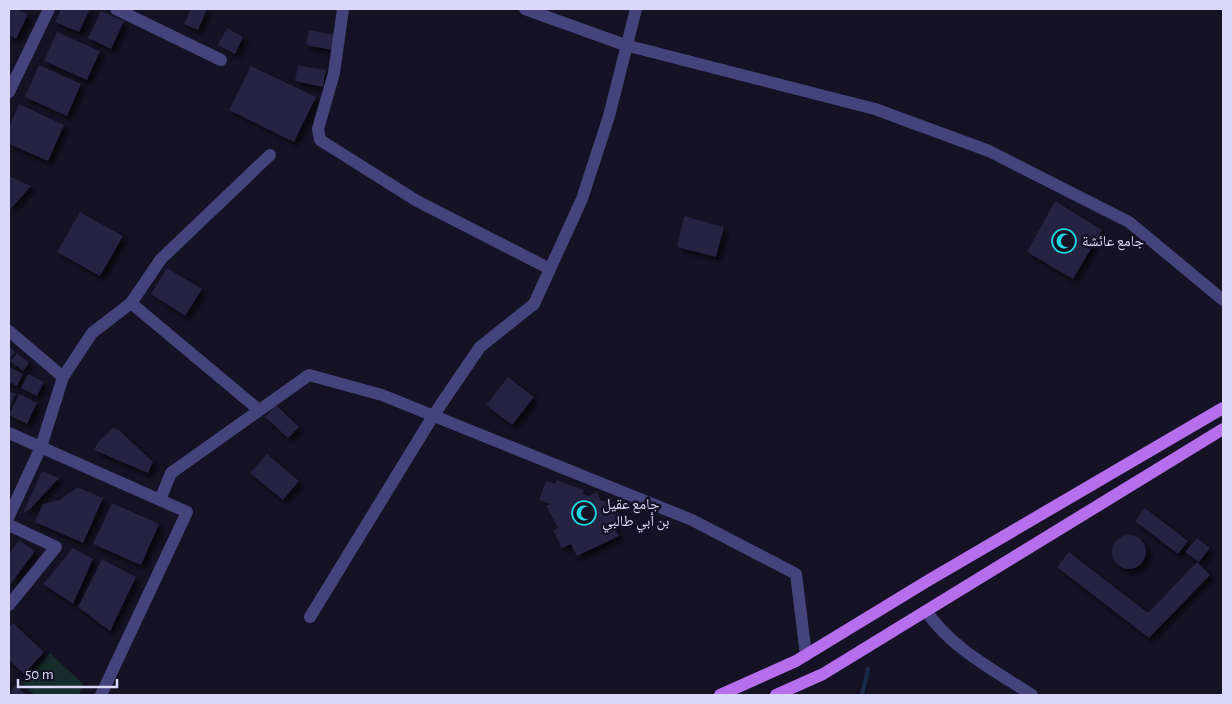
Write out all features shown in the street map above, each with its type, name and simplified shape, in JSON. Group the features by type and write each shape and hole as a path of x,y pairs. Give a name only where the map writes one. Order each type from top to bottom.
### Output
{"main road":[{"path":"720,695 806,655 928,580 1223,408"},
{"path":"776,695 823,674 1223,429"}],"street":[{"path":"9,92 49,9"},
{"path":"116,9 221,60"},
{"path":"343,9 334,73 318,129 320,140 417,201 550,269"},
{"path":"525,9 625,45 875,109 989,151 1129,222 1223,300"},
{"path":"310,618 433,416 480,347 534,304 582,199 609,116 625,45 636,9"},
{"path":"9,516 41,447 63,377 92,333 131,303 161,259 270,155"},
{"path":"131,303 259,410"},
{"path":"9,331 63,377"},
{"path":"160,500 170,473 309,375 382,395 692,520 796,574 806,655"},
{"path":"9,433 188,512 101,695"},
{"path":"9,525 56,547 11,597"},
{"path":"926,611 934,623 959,648 1032,695"}],"green space":[{"path":"50,653 83,684 79,695 35,695 22,683"}],"building":[{"path":"9,9 15,9 28,14 16,39 9,35"},
{"path":"61,9 90,9 79,32 55,22"},
{"path":"191,9 207,9 198,30 184,24"},
{"path":"101,11 124,21 111,49 88,38"},
{"path":"227,28 243,37 235,54 218,45"},
{"path":"309,30 335,35 332,50 306,45"},
{"path":"57,32 100,51 87,80 44,61"},
{"path":"39,65 81,84 67,116 25,97"},
{"path":"298,65 326,70 323,87 295,81"},
{"path":"251,66 316,97 294,142 229,110"},
{"path":"19,104 64,125 48,161 9,144 9,127"},
{"path":"9,176 31,186 9,211"},
{"name":"جامع عائشة","path":"1055,201 1102,230 1073,279 1027,252"},
{"path":"80,212 123,236 100,276 57,252"},
{"path":"684,216 724,227 716,257 677,247"},
{"path":"167,268 202,289 185,316 151,294"},
{"path":"9,346 15,352 9,360"},
{"path":"17,353 29,363 23,371 10,361"},
{"path":"9,367 23,374 17,386 9,382"},
{"path":"28,374 44,382 37,396 21,388"},
{"path":"508,377 534,397 512,425 486,405"},
{"path":"9,391 16,394 9,408"},
{"path":"19,394 37,403 27,424 9,415"},
{"path":"276,405 299,427 288,438 265,417"},
{"path":"113,428 119,430 153,462 148,473 94,450 98,442"},
{"path":"267,454 299,481 283,500 250,473"},
{"path":"42,471 59,478 30,509 23,513"},
{"name":"جامع عقيل بن أبي طالبي","path":"557,480 584,490 583,494 589,496 597,492 600,500 609,503 612,501 617,505 616,508 621,518 612,523 619,536 577,556 571,544 562,548 553,530 558,528 546,506 551,504 539,500 546,481 555,484"},
{"path":"77,487 103,498 83,543 35,522 43,504 60,500"},
{"path":"112,503 159,524 141,565 93,544"},
{"path":"1145,508 1188,541 1178,554 1135,521"},
{"path":"1129,535 1136,536 1141,540 1145,545 1145,559 1141,564 1136,568 1129,569 1122,568 1117,564 1113,559 1112,552 1113,545 1117,540 1122,536"},
{"path":"1197,538 1210,548 1199,562 1185,552"},
{"path":"19,540 35,551 10,585 9,554"},
{"path":"73,548 93,559 73,604 43,584"},
{"path":"1069,552 1148,613 1197,562 1210,575 1149,638 1057,567"},
{"path":"102,559 136,577 110,631 78,607"},
{"path":"13,623 44,652 24,674 9,660 9,627"},
{"path":"15,685 27,695 9,695"}],"waterway":[{"path":"862,695 868,669"}],"place":[{"name":"جامع عائشة","path":"1064,241"},
{"name":"جامع عقيل بن أبي طالبي","path":"584,513"}]}
